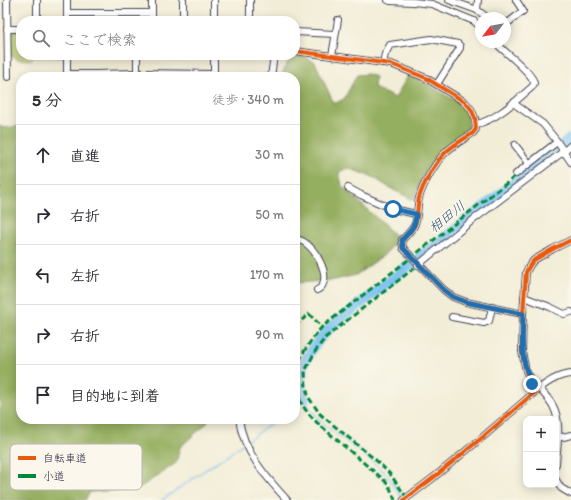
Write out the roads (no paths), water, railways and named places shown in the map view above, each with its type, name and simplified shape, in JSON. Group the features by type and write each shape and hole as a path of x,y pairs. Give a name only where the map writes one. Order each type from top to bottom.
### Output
{"street":[{"path":"7,0 3,9 7,29 8,77"},
{"path":"37,0 37,16"},
{"path":"67,0 67,13 152,13 152,0"},
{"path":"183,0 183,16"},
{"path":"214,0 214,16"},
{"path":"250,0 250,16"},
{"path":"388,0 413,1 432,4 475,22"},
{"path":"449,0 480,12"},
{"path":"477,10 478,0"},
{"path":"511,20 523,11 516,0"},
{"path":"332,56 338,20"},
{"path":"7,29 16,29"},
{"path":"300,32 335,34"},
{"path":"383,63 385,54 390,45 431,39 458,44 460,48 437,84"},
{"path":"476,124 489,120 513,104 533,86 534,83 531,77 502,48"},
{"path":"300,52 391,64 406,69 437,84 464,102 471,109 475,118 476,129 473,133 448,150 440,158 430,174 419,197 414,226 402,240 403,248 417,264 453,297 466,302 523,314"},
{"path":"67,60 67,72"},
{"path":"137,60 137,72"},
{"path":"214,60 214,72"},
{"path":"272,72 273,60"},
{"path":"513,104 543,124 571,162"},
{"path":"516,174 558,143"},
{"path":"515,145 529,163"},
{"path":"417,264 571,145"},
{"path":"348,188 393,209 416,214"},
{"path":"300,240 308,246 318,258 323,269 324,278 322,285 318,290"},
{"path":"557,416 553,406 537,390 528,375 522,352 526,272 534,260 561,244 571,240"},
{"path":"524,297 564,314 571,312"},
{"path":"452,317 484,323 489,321 492,307"},
{"path":"406,499 467,450 537,390 555,378 565,374 571,374"},
{"path":"240,424 245,442 256,463 287,500"},
{"path":"559,437 571,435"},
{"path":"559,485 561,488 571,494"}],"waterway":[{"name":"相田川","path":"305,399 300,384 302,368 310,353 331,327 571,138"},
{"path":"300,402 305,399 311,410 326,426 364,454 386,474 402,500"},
{"path":"247,441 270,424"},
{"path":"162,500 244,443"}]}
